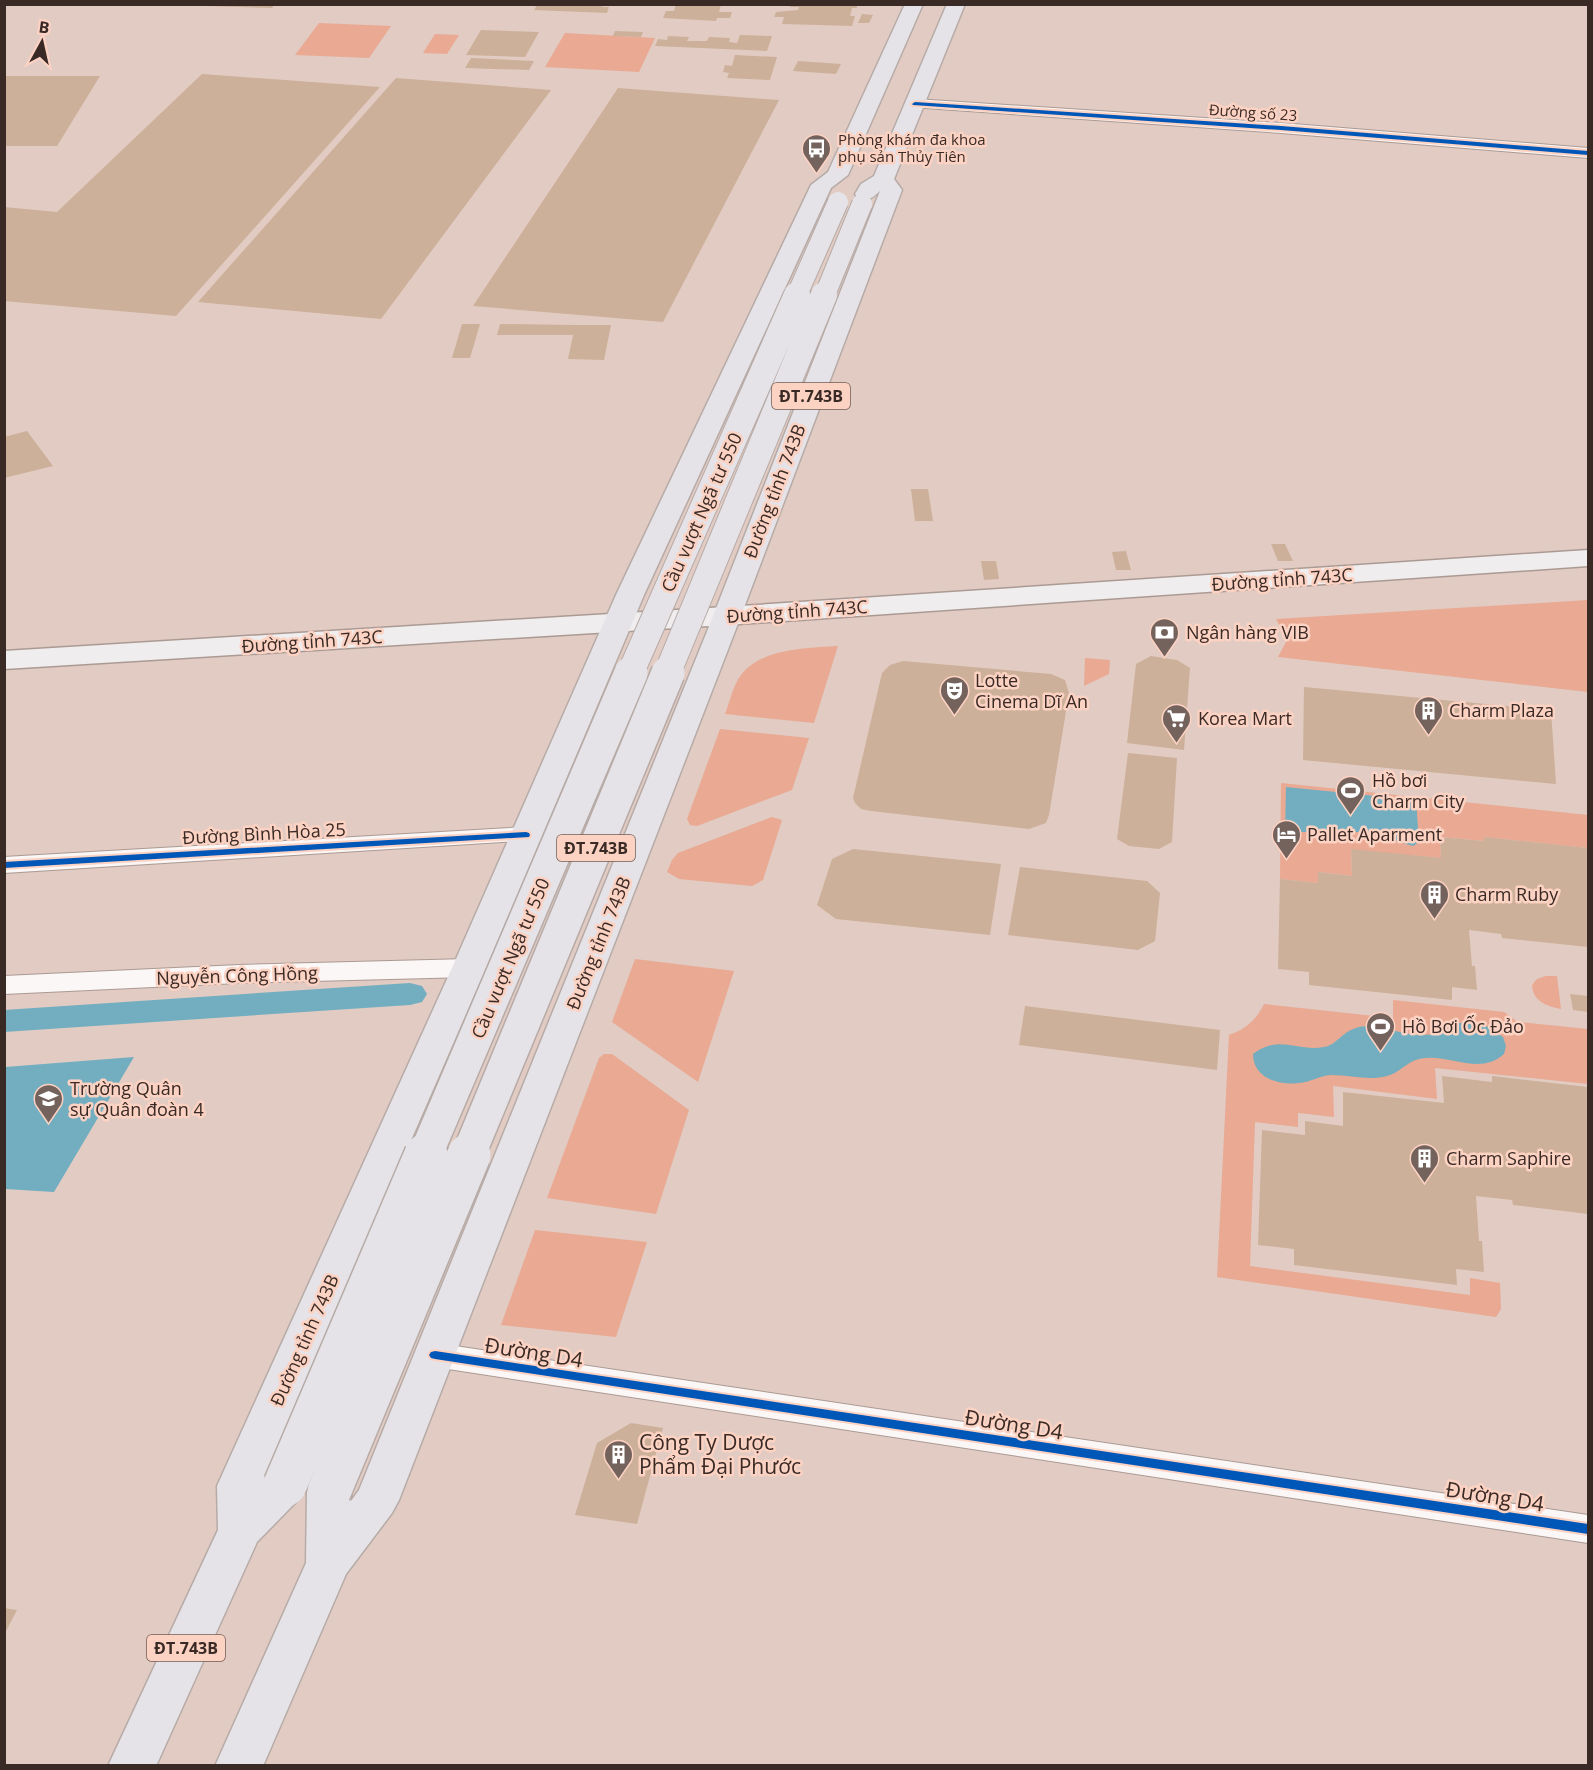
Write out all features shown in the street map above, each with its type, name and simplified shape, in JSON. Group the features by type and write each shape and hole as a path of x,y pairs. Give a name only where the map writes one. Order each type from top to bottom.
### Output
{"main road":[{"name":"Đường tỉnh 743B","path":"846,194 914,4"},
{"name":"Đường tỉnh 743B","path":"240,1530 239,1486 469,968 614,630 822,185 846,194 869,189 883,179 956,4"},
{"name":"Đường tỉnh 743B","path":"239,1766 328,1563 377,1500 723,625 891,190 883,179"},
{"name":"Cầu vượt Ngã tư 550","path":"285,1485 648,633 846,194"},
{"name":"Cầu vượt Ngã tư 550","path":"329,1492 846,194"},
{"name":"Đường tỉnh 743C","path":"1198,595 1588,558"},
{"name":"Đường tỉnh 743C","path":"4,660 723,625 1198,595 1588,580"},
{"name":"Đường tỉnh 743C","path":"4,681 614,630"},
{"name":"Đường tỉnh 743B","path":"132,1766 240,1530 285,1485"},
{"name":"Đường tỉnh 743B","path":"328,1563 329,1492"}],"street":[{"name":"Đường số 23","path":"915,104 1588,153"},
{"name":"Đường Bình Hòa 25","path":"4,865 526,835"},
{"name":"Nguyễn Công Hồng","path":"4,985 251,974 469,968"},
{"name":"Đường D4","path":"435,1355 1588,1529"}],"shaded area":[{"path":"319,23 391,26 369,58 295,55"},
{"path":"565,33 655,38 639,72 545,67"},
{"path":"435,34 459,35 447,54 423,53"},
{"path":"1588,600 1588,692 1278,657 1287,640 1276,619"},
{"path":"838,646 814,723 725,714 738,679 750,666 761,659 786,651"},
{"path":"1085,658 1110,660 1109,674 1084,686"},
{"path":"720,729 809,738 792,790 697,826 690,825 687,819"},
{"path":"1281,783 1588,815 1588,848 1484,837 1484,841 1440,837 1441,858 1351,850 1352,876 1319,872 1318,883 1280,879"},
{"path":"772,817 782,820 763,880 752,886 679,879 667,872 678,853"},
{"path":"635,959 734,971 698,1082 612,1022"},
{"path":"1557,976 1561,1009 1546,1005 1535,996 1532,985 1537,979"},
{"path":"1393,1000 1504,1012 1518,1022 1588,1029 1588,1084 1435,1068 1437,1099 1333,1086 1334,1117 1298,1113 1298,1127 1255,1122 1250,1266 1470,1295 1470,1278 1500,1283 1501,1309 1496,1317 1217,1277 1229,1035 1250,1023 1264,1004 1393,1018"},
{"path":"604,1054 612,1054 689,1110 656,1214 547,1198 599,1058"},
{"path":"535,1230 647,1242 616,1337 501,1325"}],"water":[{"name":"Hồ bơi Charm City","path":"1286,787 1416,800 1419,842 1413,846 1364,832 1285,832"},
{"name":"Hồ Bơi Ốc Đảo","path":"1468,1022 1484,1025 1503,1037 1506,1046 1504,1054 1484,1064 1441,1058 1419,1059 1387,1076 1366,1078 1329,1075 1296,1083 1271,1080 1258,1070 1254,1063 1253,1054 1262,1048 1280,1044 1314,1048 1329,1046 1347,1032 1360,1027 1369,1026 1424,1035"},
{"name":"Trường Quân sự Quân đoàn 4","path":"134,1057 54,1192 5,1189 5,1067"}],"building":[{"path":"208,4 275,4 272,8 208,6"},
{"path":"603,4 602,7 609,7 607,13 534,10 537,5"},
{"path":"676,4 721,4 719,12 732,12 730,18 717,18 716,21 663,18 666,11 674,11"},
{"path":"791,4 857,4 857,8 852,8 850,16 855,16 852,26 782,24 784,17 774,17 776,12 798,10 799,7 790,7"},
{"path":"862,14 873,15 869,23 858,23"},
{"path":"481,30 539,32 525,57 466,55"},
{"path":"615,31 643,32 641,37 613,36"},
{"path":"740,35 772,36 767,51 655,46 658,39 667,40 668,36 689,37 687,41 707,41 709,37 730,38 729,42 737,43"},
{"path":"735,55 777,57 770,80 727,78 729,73 723,72 725,65 732,66"},
{"path":"471,58 534,61 529,70 465,68"},
{"path":"798,61 841,64 836,74 793,71"},
{"path":"202,74 380,87 176,316 4,301 4,207 57,212"},
{"path":"4,76 100,76 57,146 4,146"},
{"path":"396,78 551,90 381,319 198,302"},
{"path":"618,88 779,100 663,322 473,306"},
{"path":"462,324 480,324 470,358 452,358"},
{"path":"500,324 611,325 604,360 568,359 573,335 497,335"},
{"path":"27,431 53,466 4,478 4,437"},
{"path":"911,489 928,489 933,521 915,521"},
{"path":"1271,544 1285,544 1293,561 1278,561"},
{"path":"1126,551 1131,570 1116,570 1112,552"},
{"path":"981,561 996,561 999,579 984,580"},
{"path":"1151,656 1177,660 1190,668 1184,750 1127,743 1136,664"},
{"path":"903,661 1051,674 1065,680 1069,693 1046,823 1029,829 871,811 861,809 855,803 853,798 882,673 890,665"},
{"name":"Charm Plaza","path":"1304,687 1551,710 1556,784 1303,760"},
{"path":"1128,753 1177,758 1172,842 1159,849 1129,846 1117,839"},
{"name":"Charm Ruby","path":"1440,837 1484,841 1484,837 1588,848 1588,947 1502,938 1501,934 1469,930 1477,990 1452,987 1452,1000 1309,985 1309,972 1278,969 1280,879 1318,883 1318,872 1352,876 1351,849 1441,858"},
{"path":"853,849 1001,864 990,935 836,919 817,905 832,859"},
{"path":"1020,867 1147,881 1160,893 1155,941 1138,950 1008,935"},
{"path":"1570,994 1588,996 1588,1012 1573,1010"},
{"path":"1025,1006 1220,1030 1217,1070 1019,1045"},
{"name":"Charm Saphire","path":"1442,1076 1492,1082 1492,1076 1588,1087 1588,1214 1513,1205 1512,1200 1476,1196 1484,1272 1456,1269 1457,1285 1294,1265 1294,1249 1258,1245 1262,1130 1305,1135 1305,1121 1343,1126 1343,1092 1444,1103"},
{"name":"Công Ty Dược Phẩm Đại Phước","path":"631,1423 663,1428 637,1524 575,1515 597,1443"},
{"path":"4,1608 17,1610 4,1635"}],"waterway":[{"path":"4,1021 410,994"}],"cycle path":[{"path":"915,104 1281,128 1588,153"},
{"path":"4,865 526,835"},
{"path":"435,1355 1588,1529"}],"place":[{"name":"Phòng khám đa khoa phụ sản Thủy Tiên","path":"817,174"},
{"name":"Ngân hàng VIB","path":"1165,658"},
{"name":"Lotte Cinema Dĩ An","path":"954,716"},
{"name":"Charm Plaza","path":"1428,736"},
{"name":"Korea Mart","path":"1177,744"},
{"name":"Hồ bơi Charm City","path":"1351,816"},
{"name":"Pallet Aparment","path":"1286,860"},
{"name":"Charm Ruby","path":"1434,920"},
{"name":"Hồ Bơi Ốc Đảo","path":"1381,1052"},
{"name":"Trường Quân sự Quân đoàn 4","path":"49,1124"},
{"name":"Charm Saphire","path":"1425,1184"},
{"name":"Công Ty Dược Phẩm Đại Phước","path":"618,1480"}]}
